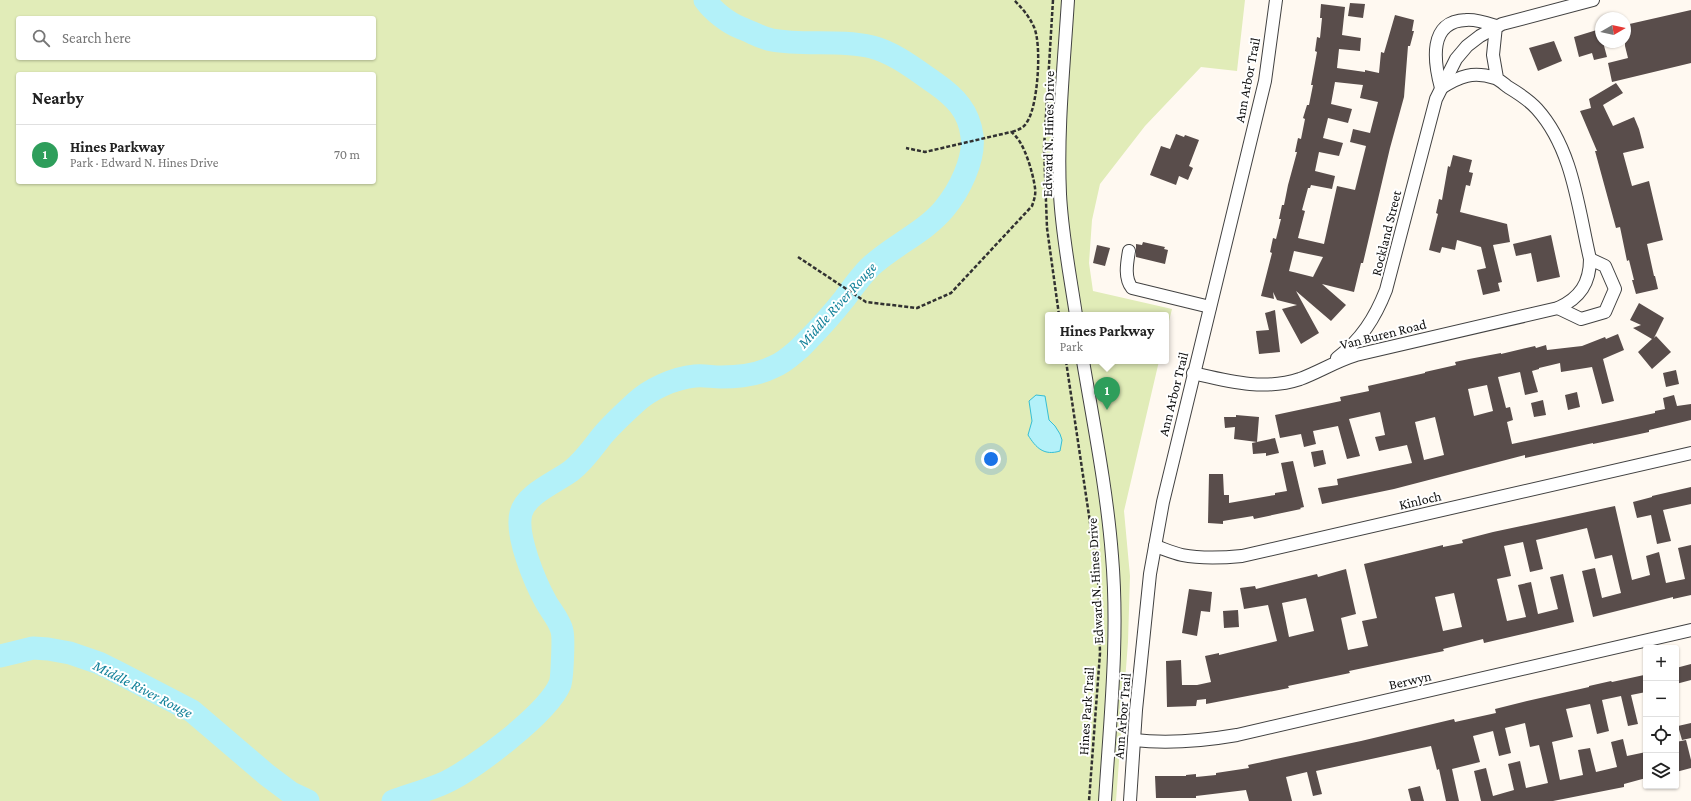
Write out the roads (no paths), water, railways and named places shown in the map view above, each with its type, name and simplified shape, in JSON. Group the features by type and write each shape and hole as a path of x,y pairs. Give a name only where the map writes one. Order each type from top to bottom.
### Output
{"street":[{"name":"Edward N. Hines Drive","path":"1068,0 1060,121 1060,195 1076,312"},
{"name":"Ann Arbor Trail","path":"1130,801 1134,740 1150,574 1163,502 1193,374 1266,81 1276,0"},
{"name":"Rockland Street","path":"1326,366 1354,343 1367,328 1378,311 1386,290 1436,98 1460,54 1480,36 1496,26 1516,19 1593,0"},
{"path":"1459,20 1468,20 1496,26 1493,55 1497,78 1475,75 1465,76 1457,78 1441,88 1437,72 1436,42 1441,32 1446,27 1459,20"},
{"name":"Van Buren Road","path":"1193,374 1243,384 1265,385 1299,379 1340,360 1356,355 1558,308 1576,298 1588,280 1590,259 1569,169 1556,136 1545,119 1536,108 1521,95 1497,78"},
{"path":"1129,251 1126,267 1128,283 1132,288 1210,307"},
{"path":"1558,308 1581,319 1605,312 1615,289 1605,266 1590,259"},
{"name":"Edward N. Hines Drive","path":"1083,364 1109,522 1112,558 1114,670 1105,801"},
{"name":"Kinloch","path":"1155,546 1182,555 1198,557 1222,558 1242,556 1691,453"},
{"name":"Berwyn","path":"1134,740 1174,743 1237,735 1691,630"}],"water":[{"path":"1036,395 1045,396 1049,420 1055,426 1062,440 1060,451 1045,452 1041,450 1034,444 1028,435 1032,421 1029,401"}],"waterway":[{"name":"Middle River Rouge","path":"393,801 444,783 473,766 526,725 553,696 560,684 563,642 562,631 537,583 523,546 520,522 521,513 529,500 542,489 576,467 618,419 641,398 655,389 687,377 734,377 754,374 767,370 788,359 840,305 870,267 888,252 936,218 950,202 965,175 971,155 972,145 972,136 968,119 955,99 913,67 889,53 872,47 847,43 784,42 764,38 726,20 705,0"},
{"name":"Middle River Rouge","path":"0,656 33,648 48,649 70,653 99,663 192,711 267,775 291,793 308,801"}],"place":[{"name":"Hines Parkway","path":"1107,410"}]}
